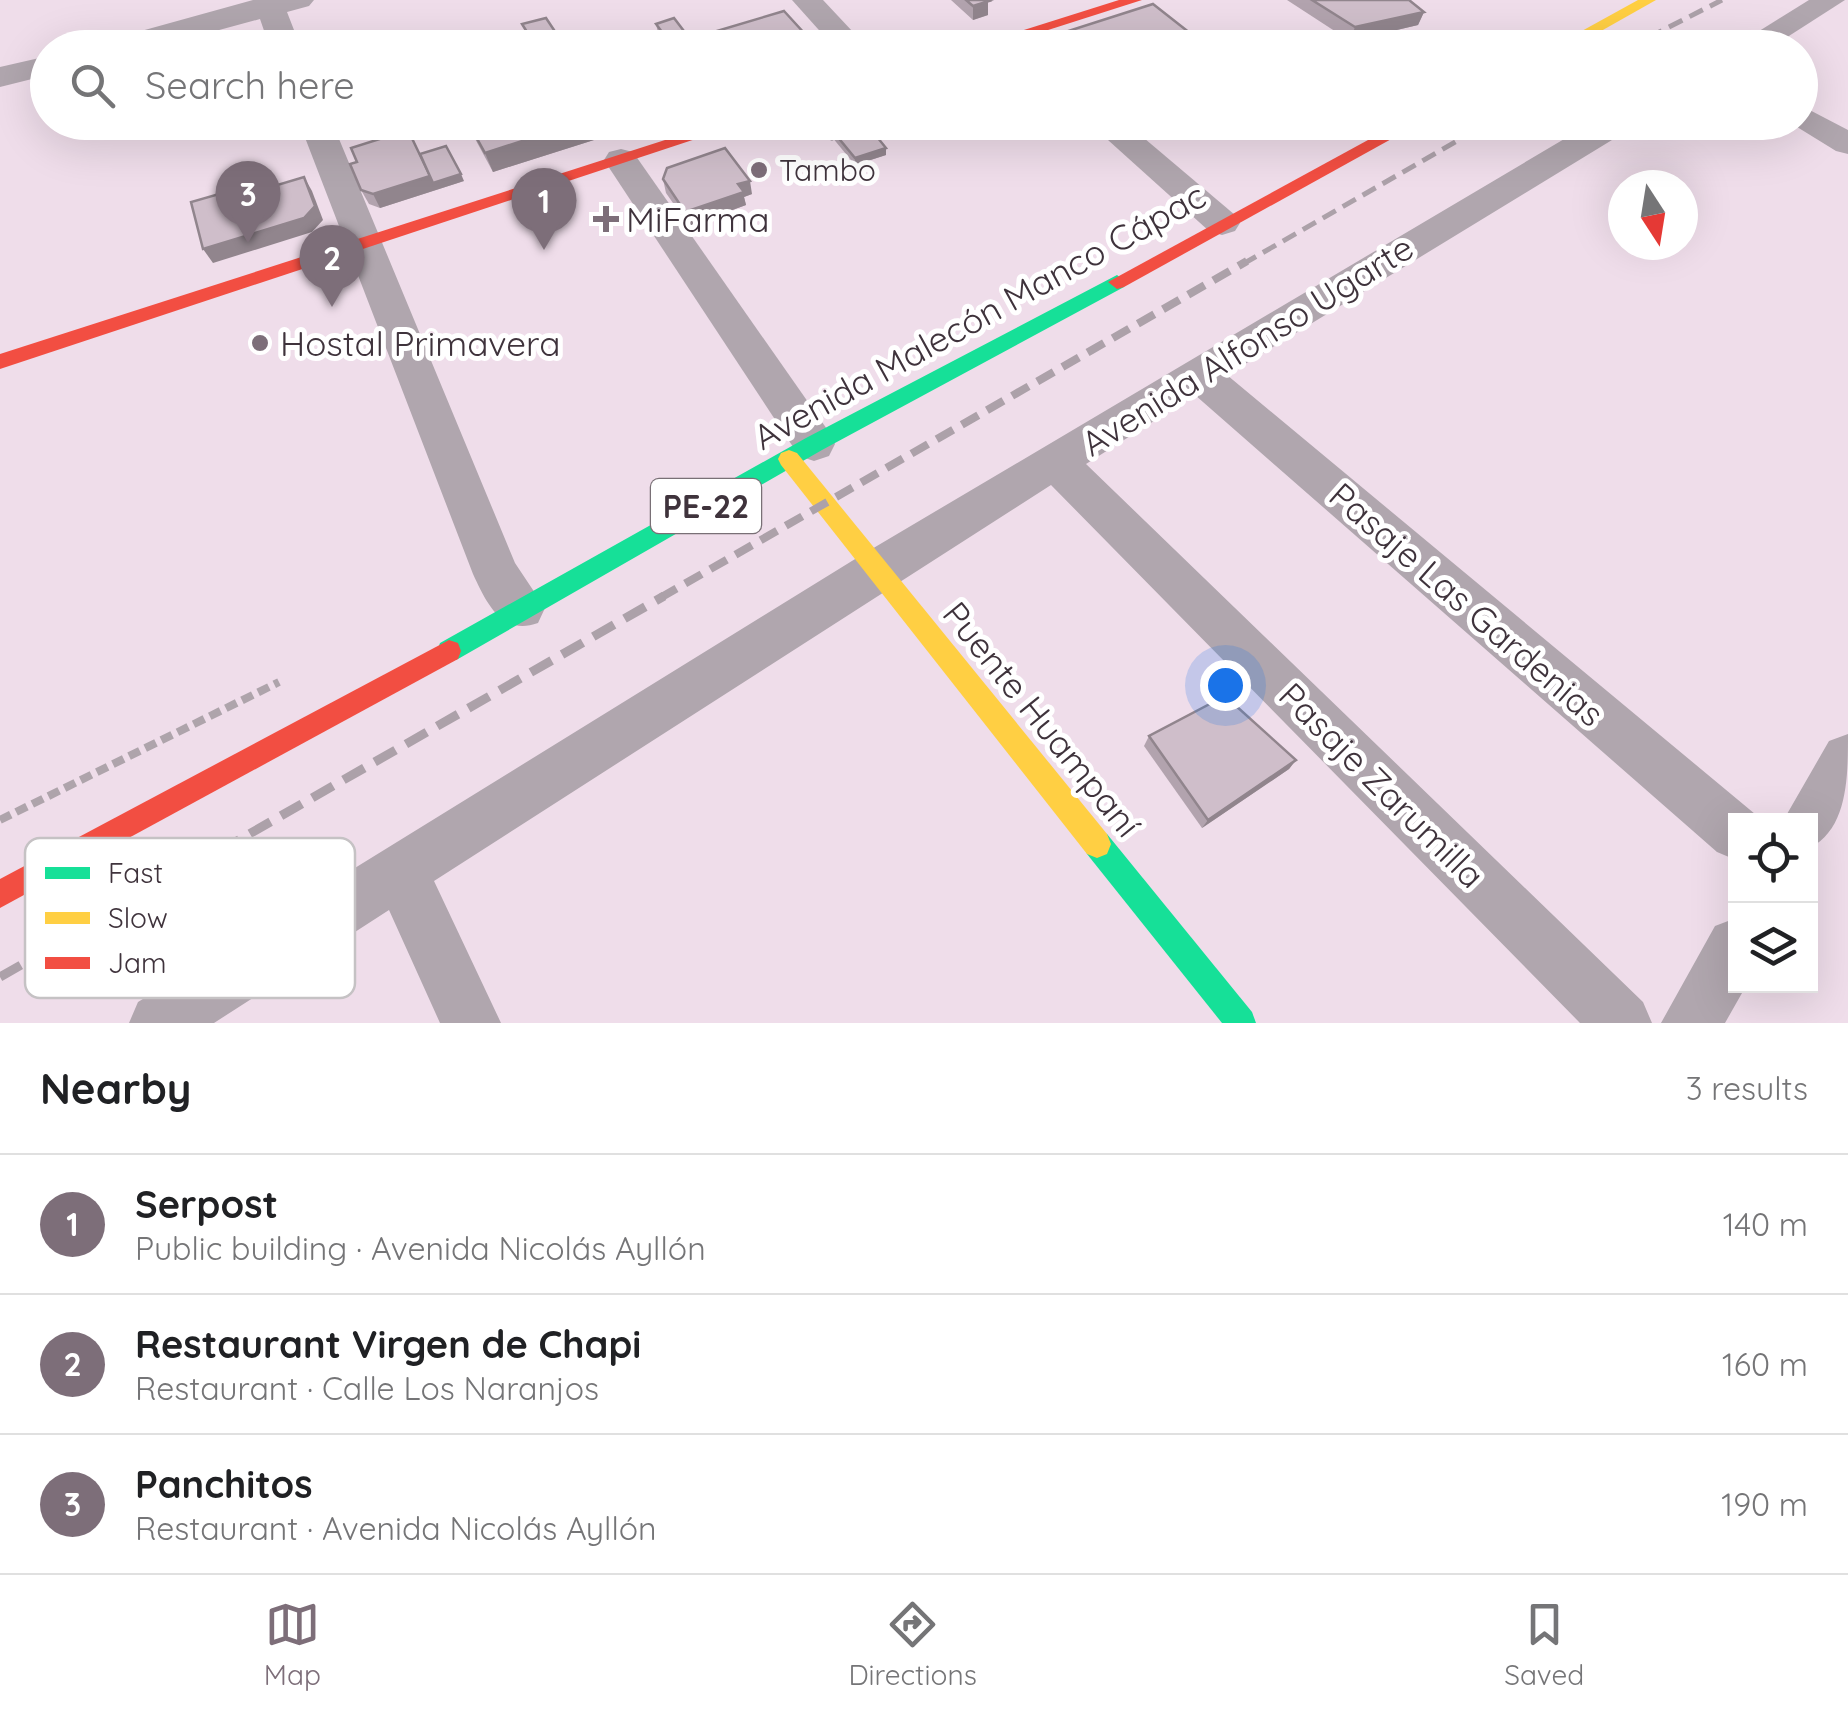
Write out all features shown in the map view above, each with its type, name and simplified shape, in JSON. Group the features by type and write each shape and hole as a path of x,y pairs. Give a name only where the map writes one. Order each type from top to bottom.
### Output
{"main road":[{"path":"1048,30 1135,0"},
{"path":"1592,30 1649,0"},
{"path":"0,362 683,140"},
{"name":"Avenida Malecón Manco Cápac","path":"104,838 426,664 801,452 1380,140"},
{"name":"Puente Huampaní","path":"801,452 878,570 1241,1023"},
{"name":"Avenida Malecón Manco Cápac","path":"0,894 25,881"}],"street":[{"path":"807,0 836,30"},
{"path":"1778,30 1830,0"},
{"path":"181,30 279,3 283,30"},
{"path":"0,77 30,70"},
{"path":"1818,126 1848,144"},
{"path":"322,140 496,574 521,608"},
{"path":"1125,140 1222,223"},
{"name":"Avenida Alfonso Ugarte","path":"355,900 878,570 1588,140"},
{"path":"621,160 801,452"},
{"name":"Pasaje Las Gardenias","path":"1198,374 1728,827"},
{"name":"Pasaje Zarumilla","path":"1057,463 1622,1023"},
{"path":"1814,813 1848,758"},
{"path":"400,872 471,1023"},
{"path":"1691,1023 1728,961"},
{"name":"Avenida Alfonso Ugarte","path":"158,1023 198,998"}],"path":[{"path":"0,820 283,680"}],"building":[{"path":"966,0 987,0 989,1 973,6"},
{"path":"1312,0 1409,0 1424,12 1355,27"},
{"path":"1153,4 1186,30 1071,30"},
{"path":"784,11 801,30 720,30"},
{"path":"546,18 554,30 526,30 522,24"},
{"path":"674,18 683,30 660,30 656,24"},
{"path":"376,140 413,140 430,176 373,194 361,190 350,164 357,162 351,148"},
{"path":"478,140 525,140 485,153"},
{"path":"840,140 880,140 886,148 855,158"},
{"path":"446,146 461,174 433,183 420,154"},
{"path":"725,148 750,181 738,184 744,192 685,212 663,179 667,168"},
{"path":"304,177 315,206 304,218 203,249 191,202 219,194 221,202"},
{"path":"1225,696 1296,760 1208,820 1149,736"}],"railway":[{"path":"1663,30 1722,0"},
{"path":"1243,264 1459,140"},
{"path":"660,598 1247,261"},
{"path":"242,838 664,596"},
{"path":"0,977 25,963"}],"traffic: fast":[{"path":"449,651 814,444 1117,282"},
{"path":"1097,844 1241,1023"}],"traffic: slow":[{"path":"1592,30 1649,0"},
{"path":"789,459 1097,844"}],"traffic: jam":[{"path":"1034,30 1135,0"},
{"path":"0,362 684,140"},
{"path":"1117,282 1381,140"},
{"path":"103,838 449,651"},
{"path":"0,894 25,880"}],"place":[{"name":"Tambo","path":"759,170"},
{"name":"MiFarma","path":"606,219"},
{"name":"Panchitos","path":"248,243"},
{"name":"Serpost","path":"544,250"},
{"name":"Restaurant Virgen de Chapi","path":"332,307"},
{"name":"Hostal Primavera","path":"260,343"}]}
